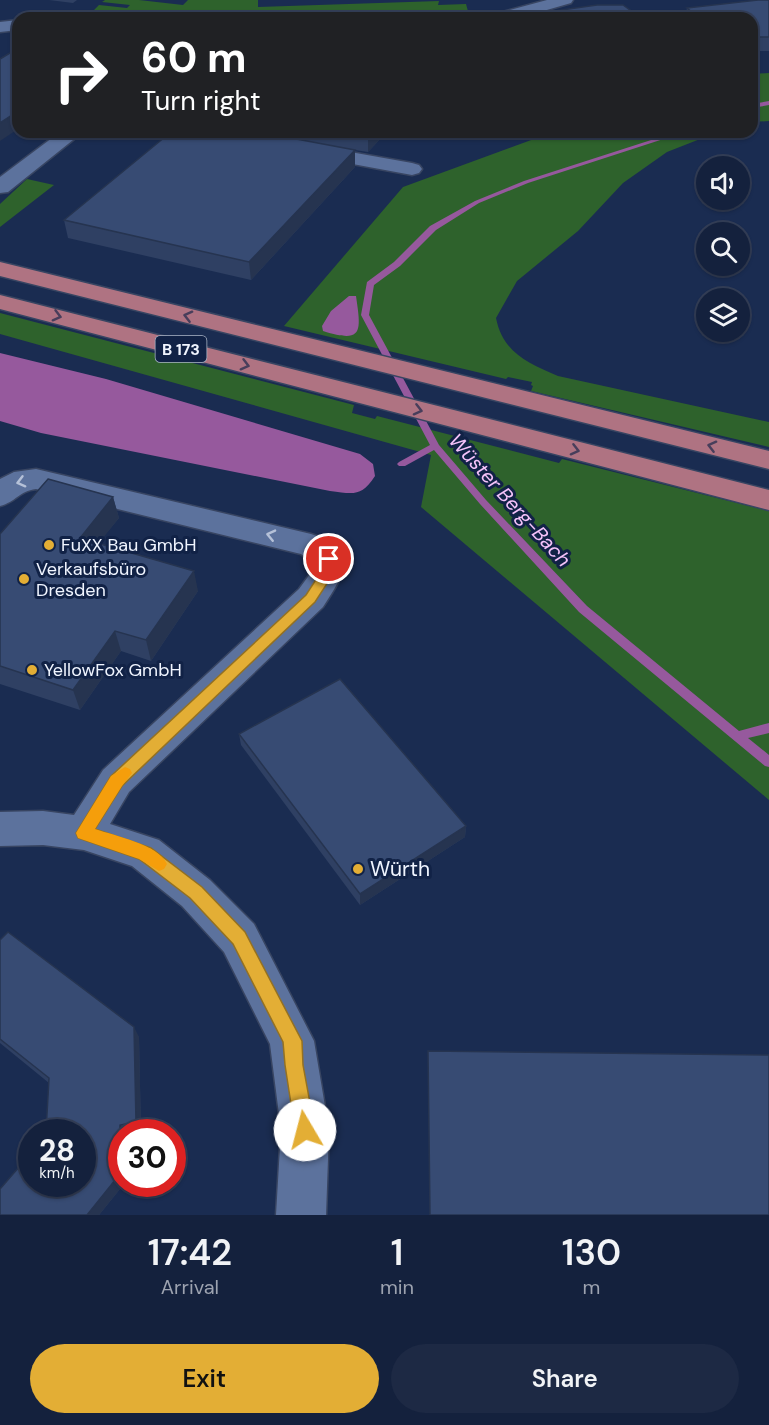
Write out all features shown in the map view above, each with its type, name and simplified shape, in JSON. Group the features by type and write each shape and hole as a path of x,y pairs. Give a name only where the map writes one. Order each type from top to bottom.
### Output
{"main road":[{"name":"B 173","path":"0,269 769,460"},
{"name":"B 173","path":"0,302 769,500"}],"street":[{"path":"522,12 565,0"},
{"path":"0,187 65,138"},
{"path":"294,148 412,169"},
{"path":"0,496 14,482 36,479 311,545 329,559 326,576 310,598 116,781 84,833"},
{"path":"0,830 43,828 84,833 145,853 196,892 239,938 292,1041 305,1130 301,1215"}],"green space":[{"path":"105,0 139,0 183,5 188,0 258,0 258,7 439,1 438,5 466,4 468,12 93,11 99,5 127,8 130,5 102,2"},
{"path":"769,73 769,121 758,122 758,74"},
{"path":"537,138 703,138 667,152 623,183 578,231 517,281 496,318 504,340 518,355 558,376 769,422 769,447 531,391 532,382 508,377 506,379 284,326 403,187"},
{"path":"27,179 54,185 0,227 0,204"},
{"path":"0,313 354,405 352,413 375,419 377,416 559,463 562,459 769,511 769,800 421,507 431,455 0,334"}],"shaded area":[{"path":"349,296 356,296 359,318 357,332 346,336 323,331 322,326 331,311"},
{"path":"0,353 106,379 360,454 373,464 375,476 361,491 345,493 330,491 41,433 0,421"}],"building":[{"path":"769,0 769,37 758,37 758,12 692,12 687,8"},
{"path":"597,5 623,5 633,12 547,12"},
{"path":"12,52 12,115 0,123 0,59"},
{"path":"164,138 291,138 355,150 249,262 64,220"},
{"path":"48,479 113,497 80,538 194,571 146,640 115,631 73,690 0,666 0,534"},
{"path":"340,679 466,826 360,894 239,734"},
{"path":"8,932 134,1027 136,1119 108,1119 108,1189 87,1215 0,1215 0,1189 18,1168 18,1197 96,1197 96,1119 47,1119 49,1078 0,1039 0,940"},
{"path":"428,1051 769,1055 769,1215 430,1215"}],"waterway":[{"name":"Wüster Berg-Bach","path":"758,105 769,103"},
{"name":"Wüster Berg-Bach","path":"435,446 365,315 370,284 397,264 433,228 477,202 526,182 663,138"},
{"path":"402,464 435,446"},
{"name":"Wüster Berg-Bach","path":"435,446 483,502 583,609 769,762"},
{"path":"738,736 769,728"}],"slow traffic":[{"path":"125,773 116,781 84,833 145,853 159,864"}],"place":[{"name":"FuXX Bau GmbH","path":"49,545"},
{"name":"Verkaufsbüro Dresden","path":"24,579"},
{"name":"YellowFox GmbH","path":"32,670"},
{"name":"Würth","path":"358,869"}],"route":[{"path":"305,1130 292,1041 239,938 196,892 145,853 84,833 116,781 310,598 326,576 329,559"}]}
